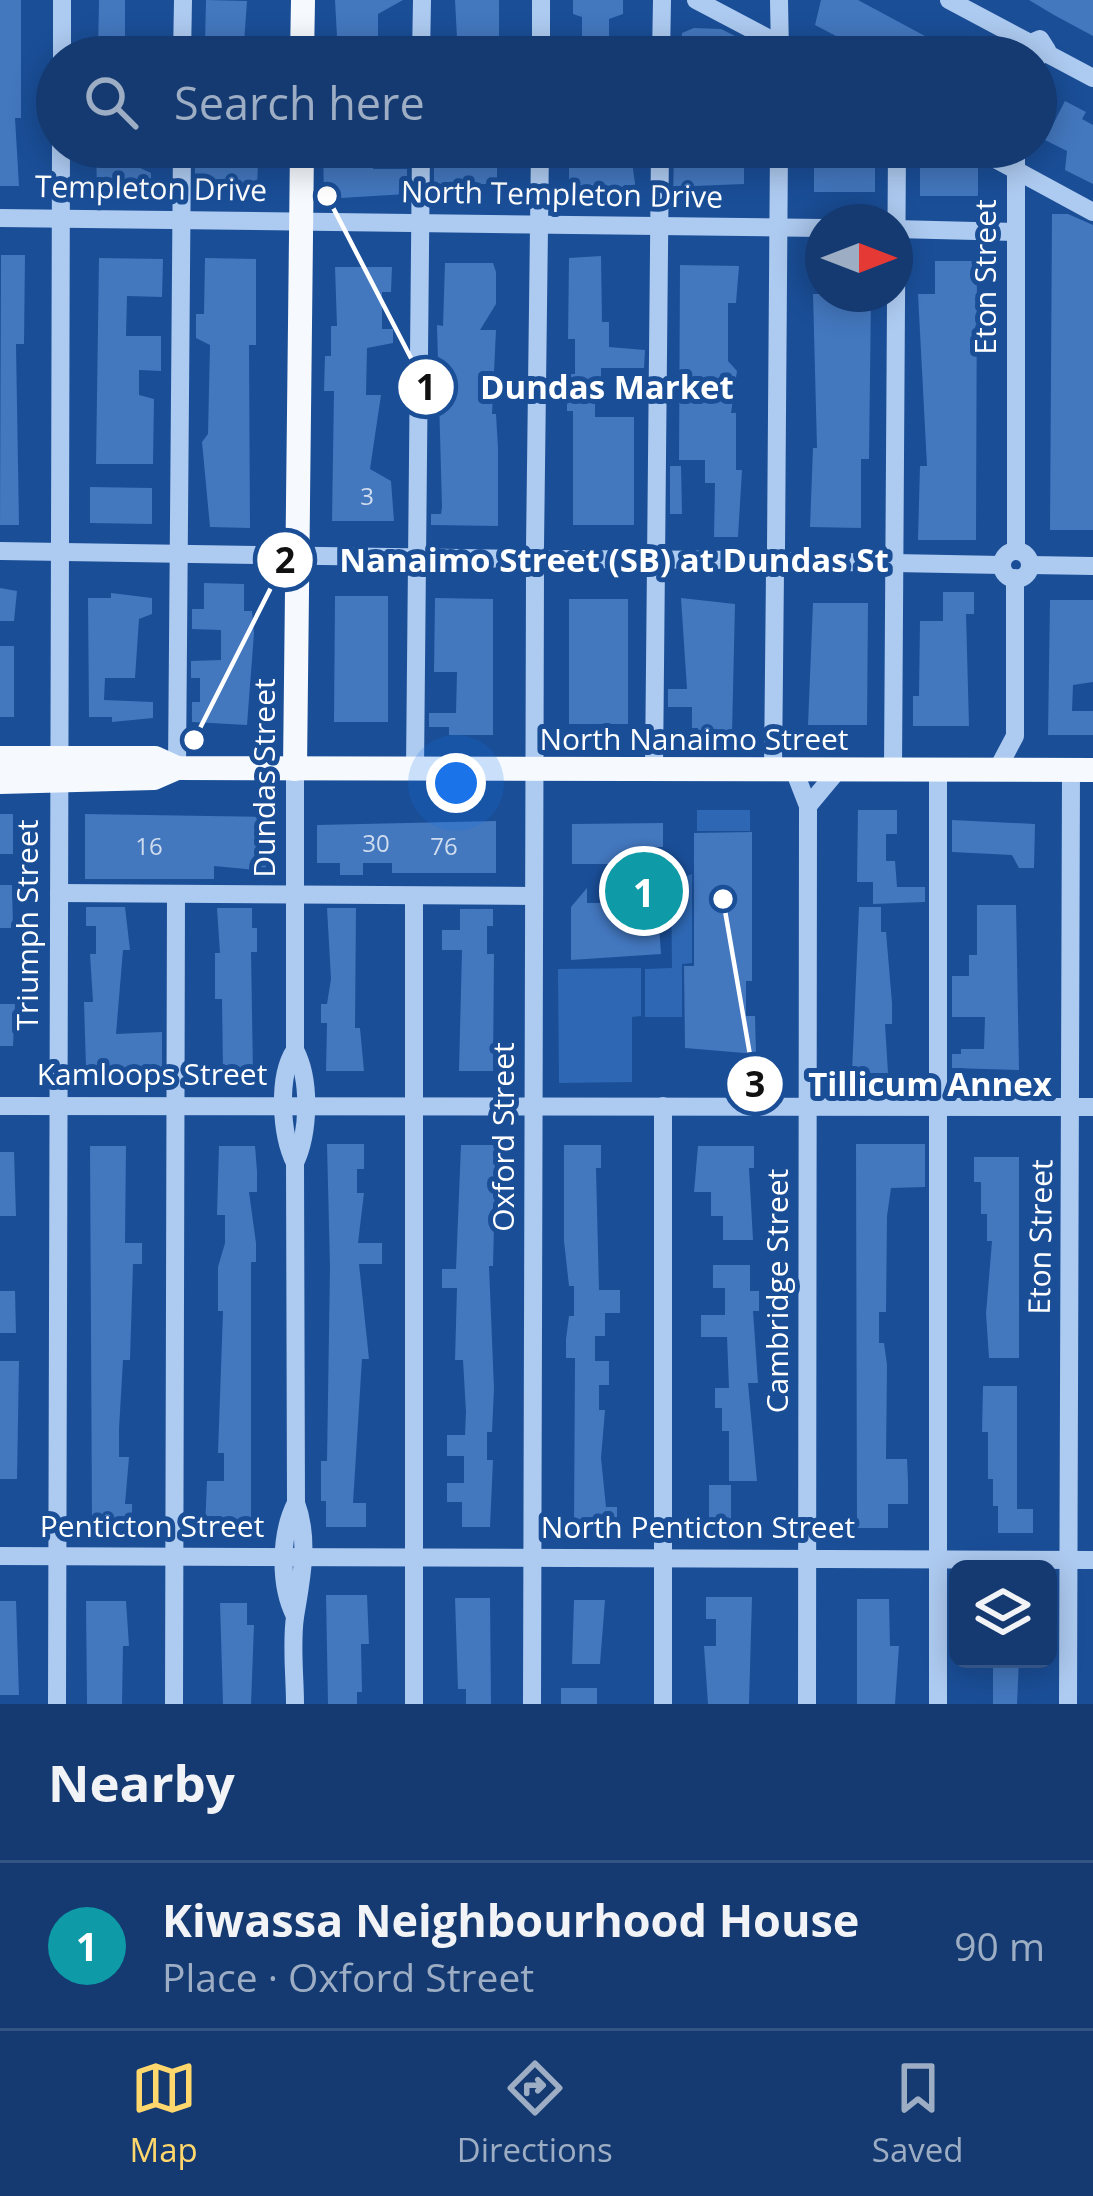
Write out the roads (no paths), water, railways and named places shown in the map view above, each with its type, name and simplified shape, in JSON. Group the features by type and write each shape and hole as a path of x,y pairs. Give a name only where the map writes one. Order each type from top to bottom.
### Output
{"main road":[{"path":"302,36 303,0"},
{"name":"Dundas Street","path":"296,769 302,168"},
{"path":"0,758 59,770"},
{"name":"North Nanaimo Street","path":"59,770 154,778 177,768 1082,770"},
{"path":"0,782 59,770"}],"street":[{"path":"62,0 62,36"},
{"path":"182,36 183,0"},
{"path":"421,36 422,0"},
{"path":"541,0 541,36"},
{"path":"661,36 662,0"},
{"path":"696,0 756,36"},
{"path":"949,0 1007,36"},
{"path":"1057,62 1093,78"},
{"name":"Triumph Street","path":"57,1704 61,168"},
{"path":"177,768 182,168"},
{"path":"415,769 421,168"},
{"name":"Oxford Street","path":"532,1704 540,168"},
{"path":"654,770 660,168"},
{"name":"Cambridge Street","path":"779,168 775,560 783,770 808,806 807,1704"},
{"path":"896,204 897,168"},
{"path":"1012,168 1093,212"},
{"name":"Eton Street","path":"997,770 1015,736 1016,170"},
{"name":"Templeton Drive","path":"0,218 301,221"},
{"name":"North Templeton Drive","path":"301,221 805,228"},
{"path":"913,229 1016,232"},
{"path":"893,770 896,312"},
{"path":"0,551 1093,566"},
{"name":"Dundas Street","path":"295,1704 296,1163 302,1148 295,1105 302,1062 296,1050 296,769"},
{"path":"808,806 838,770"},
{"path":"938,770 938,1704"},
{"name":"Eton Street","path":"1068,1704 1072,1106 1082,770"},
{"path":"58,893 534,896"},
{"path":"174,1704 176,894"},
{"path":"414,897 414,1704"},
{"name":"Kamloops Street","path":"0,1106 1093,1106"},
{"path":"663,1106 663,1704"},
{"name":"Penticton Street","path":"0,1556 294,1558"},
{"name":"North Penticton Street","path":"294,1558 1093,1560"}],"place":[{"name":"Dundas Market","path":"327,196"},
{"name":"Nanaimo Street (SB) at Dundas St","path":"194,740"},
{"name":"Kiwassa Neighbourhood House","path":"644,891"},
{"name":"Tillicum Annex","path":"723,899"}]}
